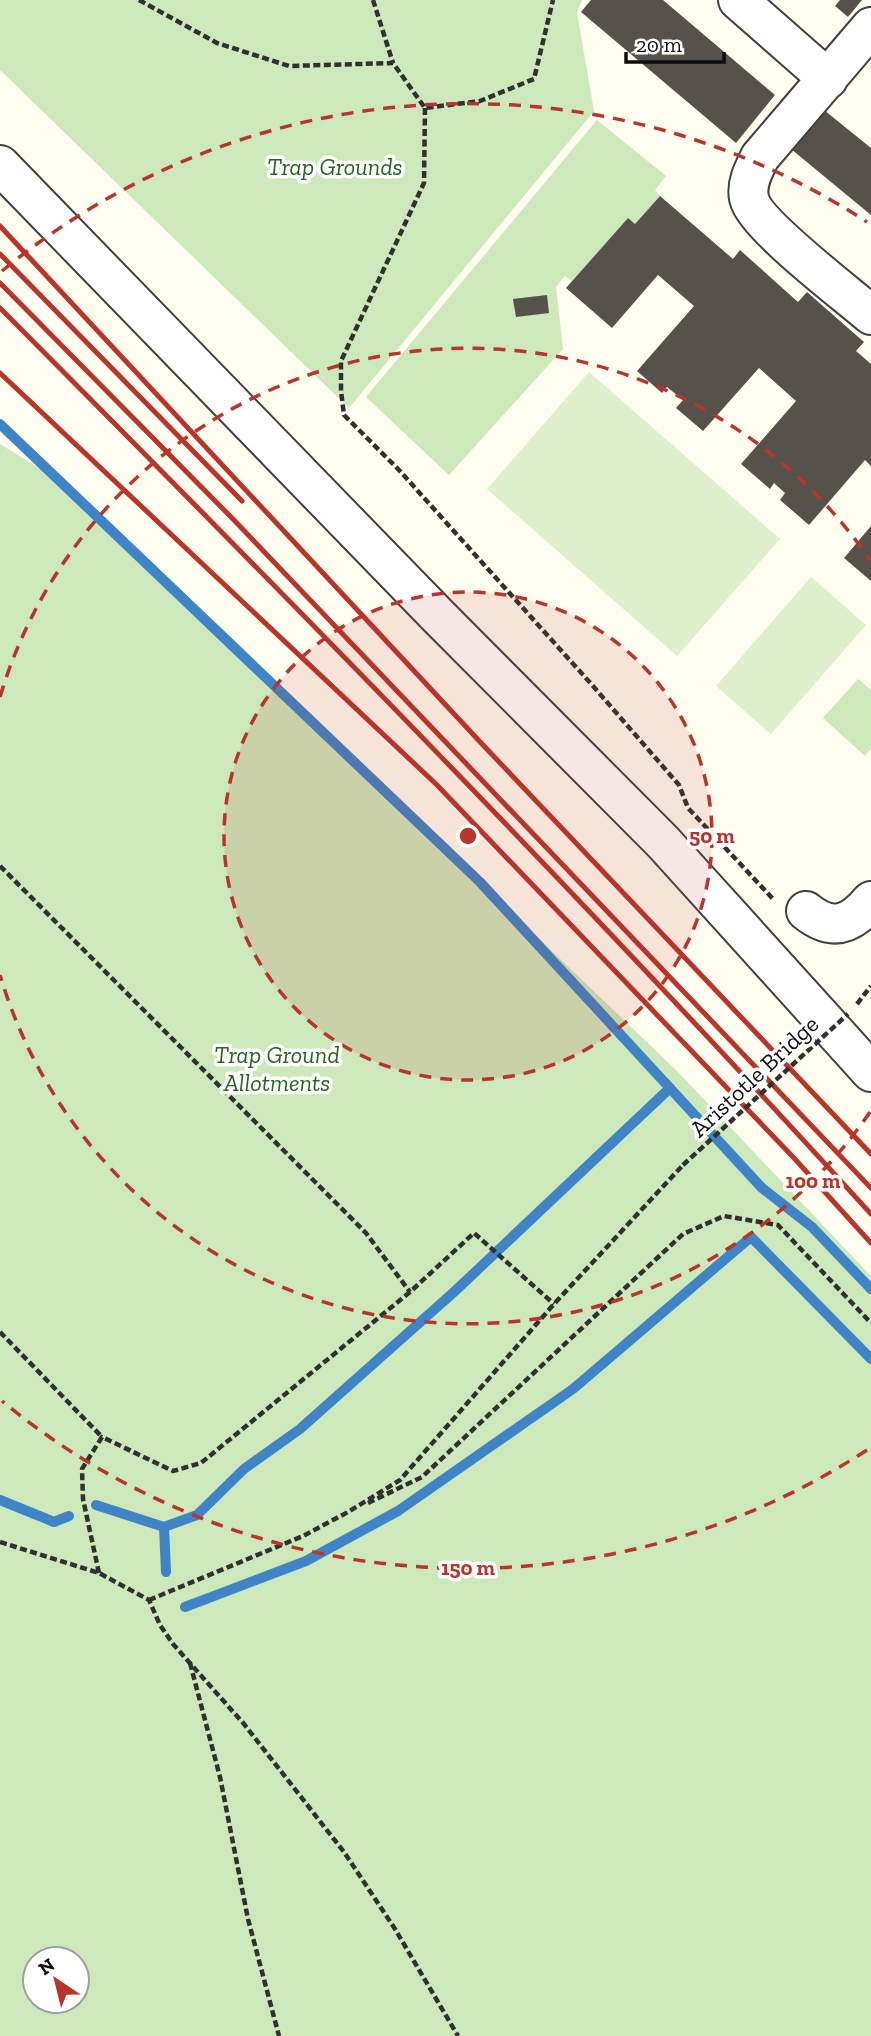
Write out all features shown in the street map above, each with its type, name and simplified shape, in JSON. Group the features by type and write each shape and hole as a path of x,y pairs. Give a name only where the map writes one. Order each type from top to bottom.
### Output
{"street":[{"path":"738,0 828,79"},
{"path":"871,27 760,157 750,177 749,199 765,224 871,315"},
{"path":"0,164 438,616 663,842 871,1072"},
{"path":"806,911 816,919 839,925 848,923 871,901"}],"path":[{"path":"139,0 217,43 289,66 393,63"},
{"path":"373,0 393,63 425,108 424,183 341,361 344,415 398,470 593,686 679,785 688,808 793,922 806,911"},
{"path":"425,108 480,101 534,79 553,0"},
{"path":"0,866 366,1233 410,1292"},
{"name":"Aristotle Bridge","path":"348,1512 400,1480 554,1304 683,1165 848,1014 871,986"},
{"path":"149,1600 303,1536 422,1477 683,1234 724,1216 778,1225 871,1322"},
{"path":"0,1332 102,1437 173,1471 201,1463 410,1292 474,1233 554,1304"},
{"path":"99,1573 83,1499 82,1469 102,1437"},
{"path":"0,1542 99,1573 149,1600 160,1625 173,1644 287,1777 344,1852 395,1929 458,2036"},
{"path":"190,1661 220,1777 247,1919 279,2036"}],"green space":[{"name":"Trap Grounds","path":"0,0 582,0 577,13 594,111 349,408 0,70"},
{"path":"597,120 666,176 655,190 660,196 635,224 628,218 572,281 565,276 556,287 563,349 449,475 366,397"},
{"path":"589,372 780,539 677,656 487,489"},
{"name":"Trap Ground Allotments","path":"0,444 65,484 678,1072 871,1276 871,2036 0,2036"},
{"path":"811,577 866,625 771,734 716,686"},
{"path":"858,679 871,690 871,748 865,756 823,718"}],"building":[{"path":"591,0 663,0 775,95 736,143 581,12"},
{"path":"840,0 862,0 848,17 835,6"},
{"path":"824,110 871,148 871,215 791,149"},
{"path":"660,196 733,259 740,250 798,302 807,292 864,342 856,351 871,364 871,466 865,460 809,525 780,500 785,493 774,483 770,489 741,464 796,401 759,368 703,431 676,408 683,400 667,387 662,393 637,371 694,306 658,275 612,328 566,288 628,218 635,224"},
{"path":"547,295 549,313 516,317 513,299"},
{"path":"871,526 871,581 844,558"}],"waterway":[{"path":"0,424 480,882 762,1188 812,1227 871,1289"},
{"path":"96,1505 164,1527 197,1515 244,1469 300,1429 454,1292 670,1088"},
{"path":"185,1607 306,1561 398,1511 573,1389 751,1237 871,1359"},
{"path":"0,1500 54,1522 69,1516"},
{"path":"164,1527 166,1572"}],"railway":[{"path":"0,226 483,745 871,1154"},
{"path":"0,254 242,501"},
{"path":"0,283 231,517 871,1188"},
{"path":"0,308 440,756 657,983 871,1214"},
{"path":"0,373 437,785 794,1158 871,1243"}]}
